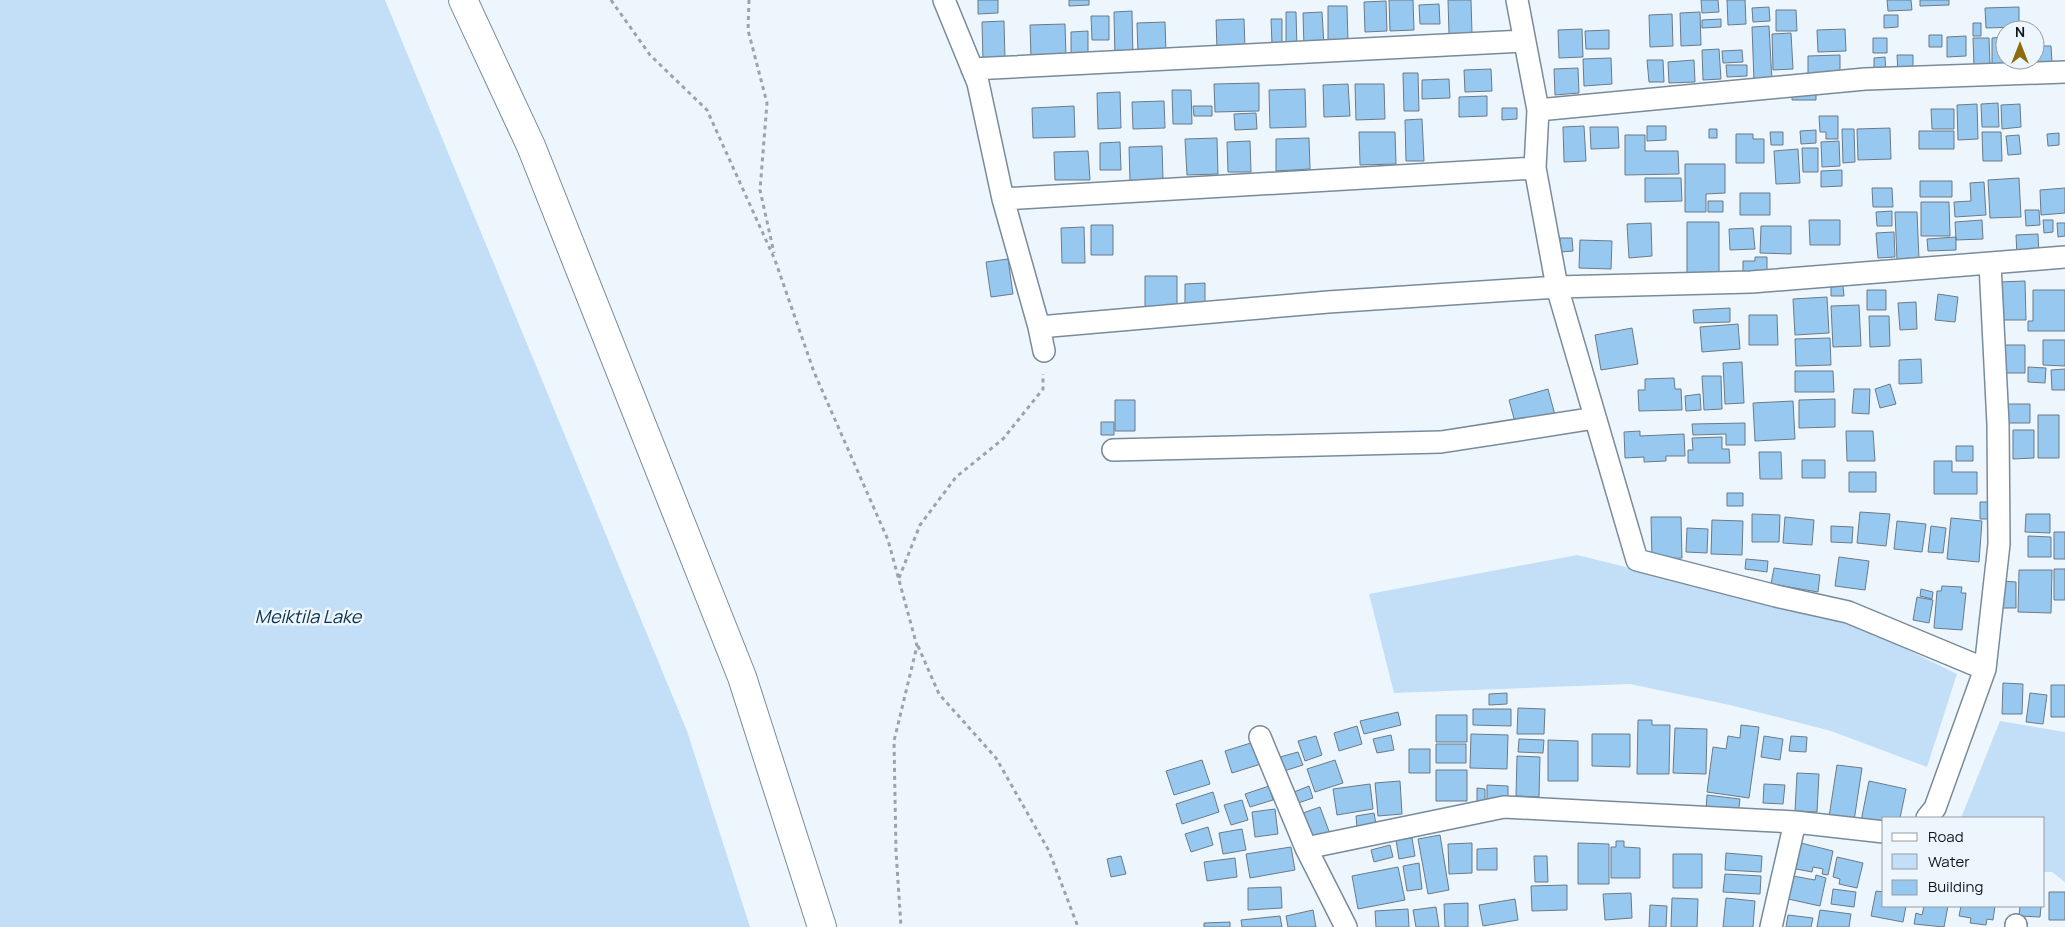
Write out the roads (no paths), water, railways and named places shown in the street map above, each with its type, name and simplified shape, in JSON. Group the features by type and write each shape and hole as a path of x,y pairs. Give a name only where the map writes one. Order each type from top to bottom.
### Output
{"main road":[{"path":"463,0 531,146 742,677 822,927"}],"street":[{"path":"944,0 978,83 1003,199 1044,351"},
{"path":"1517,0 1538,110 1535,168 1558,287 1637,560 1776,596 1848,612 1984,670"},
{"path":"972,69 1524,41"},
{"path":"1538,110 1865,79 2065,72"},
{"path":"1003,199 1535,168"},
{"path":"1039,328 1328,302 1558,287 1751,282 2065,257"},
{"path":"1928,817 1935,808 1984,670 1999,544 1998,424 1990,264"},
{"path":"1113,450 1442,442 1596,418"},
{"path":"1260,737 1306,848 1346,927"},
{"path":"1306,848 1504,807 1795,822 1882,832"},
{"path":"1771,927 1795,822"}],"water":[{"name":"Meiktila Lake","path":"0,0 385,0 687,731 750,927 0,927"},
{"path":"1577,555 1853,623 1957,674 1927,767 1831,731 1730,705 1630,684 1394,693 1369,594"},
{"path":"2000,721 2065,732 2065,882 2052,872 2045,872 2045,817 1961,817"}]}
